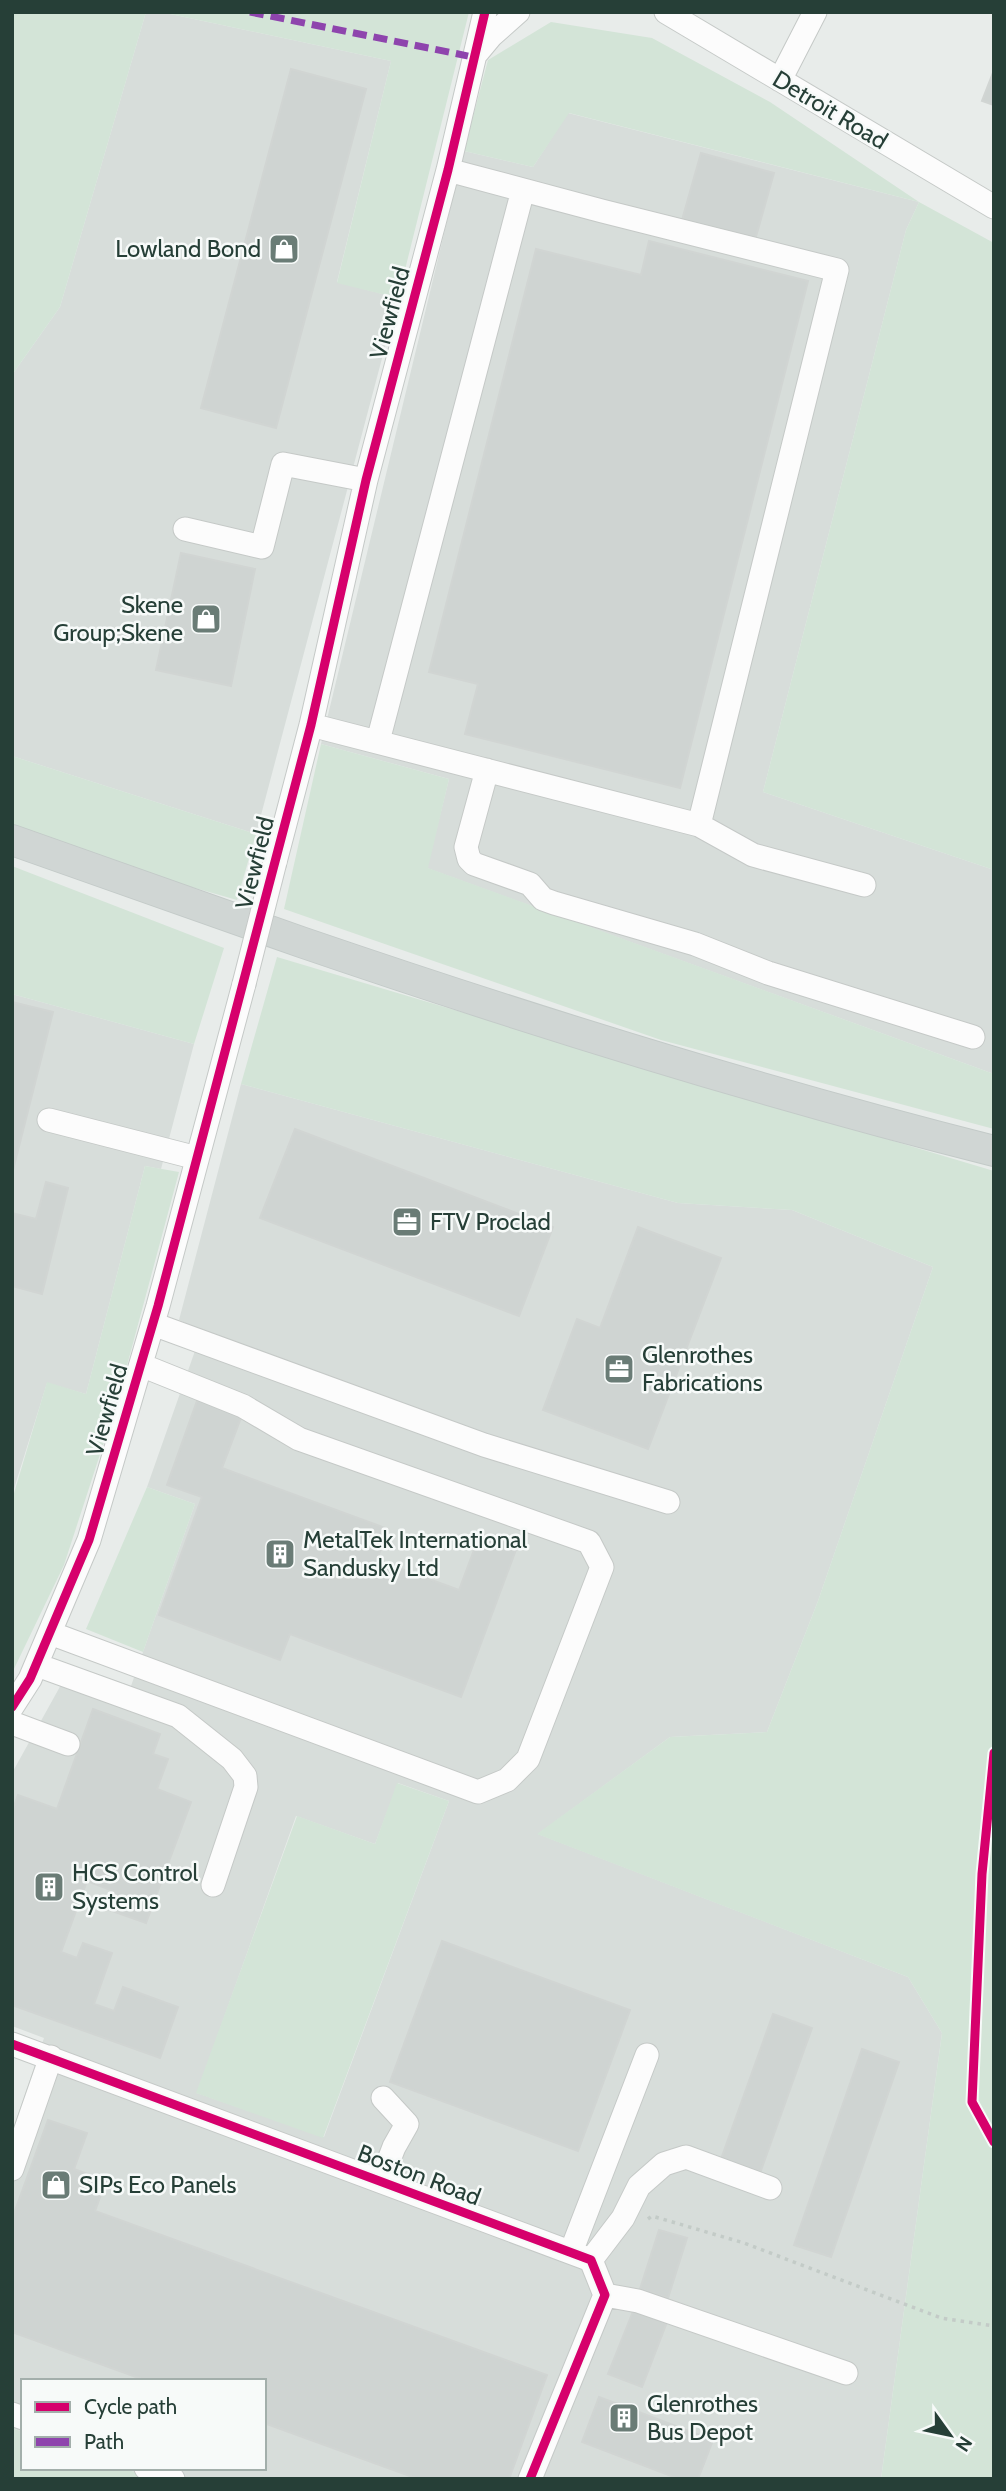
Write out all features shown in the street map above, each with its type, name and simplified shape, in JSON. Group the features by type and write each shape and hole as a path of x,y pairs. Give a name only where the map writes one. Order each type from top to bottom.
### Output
{"main road":[{"path":"12,840 302,942 603,1041 994,1151"}],"street":[{"name":"Viewfield","path":"12,1707 37,1665 89,1540 141,1365 311,725 366,480 448,170 485,12"},
{"path":"473,57 491,36 518,12"},
{"name":"Detroit Road","path":"666,12 994,207"},
{"path":"780,80 815,12"},
{"path":"448,170 837,270 699,825"},
{"path":"378,741 523,190"},
{"path":"185,529 262,547 283,464 366,480"},
{"path":"311,725 699,825 744,852 864,885"},
{"path":"487,769 466,847 469,859 474,864 530,884 543,899 554,903 695,944 768,973 973,1037"},
{"path":"49,1120 197,1158"},
{"path":"152,1324 484,1445 668,1502"},
{"path":"50,1633 478,1792 507,1780 528,1759 602,1567 589,1542 299,1439 243,1406 141,1365"},
{"path":"37,1665 178,1716 232,1759 244,1776 246,1787 213,1885"},
{"path":"12,1723 68,1744"},
{"name":"Boston Road","path":"12,2044 581,2256"},
{"path":"647,2055 581,2256 605,2295 638,2301 846,2373"},
{"path":"12,2169 51,2057"},
{"path":"382,2181 394,2147 407,2124 383,2098"},
{"path":"581,2256 623,2218 639,2186 664,2164 686,2157 771,2189"},
{"path":"530,2479 605,2295"},
{"path":"151,2470 173,2479"}],"path":[{"path":"642,2223 652,2216 666,2220 744,2244 941,2318 994,2326"}],"shaded area":[{"path":"146,12 161,12 391,61 337,282 398,298 256,834 12,756 12,375 60,307"},
{"path":"568,113 919,202 906,230 763,792 994,870 994,1074 427,868 449,779 321,744 464,151 533,167"},
{"path":"12,994 194,1044 161,1169 145,1166 86,1394 47,1383 12,1495"},
{"path":"241,1084 678,1203 792,1210 933,1267 818,1601 767,1732 670,1737 538,1834 908,1977 942,2033 881,2479 153,2479 129,2470 266,2470 266,2379 21,2379 21,2431 12,2428 12,2132 44,2038 12,2026 12,1773 72,1665 131,1686 195,1504 147,1487 202,1331 179,1320","holes":["398,1783 449,1801 324,2137 197,2093 296,1816 375,1844"]}],"green space":[{"path":"12,12 146,12 60,307 12,375"},
{"path":"161,12 469,12 398,298 337,283 391,61"},
{"path":"551,22 652,38 770,102 919,202 569,113 533,167 464,151 488,60"},
{"path":"919,202 994,243 994,870 763,792 906,230"},
{"path":"321,744 449,779 428,868 994,1074 994,1129 661,1040 284,909"},
{"path":"12,756 256,834 237,900 146,874 12,828"},
{"path":"12,866 224,948 194,1044 12,994"},
{"path":"277,957 994,1171 994,2479 881,2479 942,2033 908,1977 537,1834 670,1737 767,1732 818,1601 933,1267 792,1210 678,1203 241,1084"},
{"path":"145,1166 179,1172 118,1399 64,1565 12,1673 12,1500 47,1382 86,1394"},
{"path":"147,1487 195,1504 143,1652 86,1629"},
{"path":"397,1783 449,1801 323,2138 196,2093 297,1816 375,1844"},
{"path":"12,2428 21,2431 21,2470 129,2470 153,2479 12,2479"}],"building":[{"name":"Lowland Bond","path":"291,69 366,89 276,428 201,408"},
{"path":"994,70 994,105 982,101"},
{"path":"701,153 774,173 755,240 682,220"},
{"path":"649,241 808,281 680,788 465,734 478,684 429,672 536,249 641,275"},
{"name":"Skene Group;Skene","path":"181,553 255,569 231,686 156,670"},
{"path":"12,1002 53,1012 12,1174"},
{"name":"FTV Proclad","path":"295,1129 553,1227 519,1316 260,1218"},
{"path":"46,1182 68,1188 42,1294 12,1286 12,1213 36,1219"},
{"name":"Glenrothes Fabrications","path":"638,1227 721,1258 648,1449 543,1410 577,1319 600,1328"},
{"name":"MetalTek International Sandusky Ltd","path":"198,1398 242,1415 222,1468 388,1529 377,1560 459,1590 480,1534 517,1547 461,1697 290,1634 280,1660 159,1615 202,1497 167,1485"},
{"name":"HCS Control Systems","path":"93,1709 160,1734 153,1754 168,1759 157,1789 191,1802 146,1923 109,1910 116,1892 87,1881 61,1952 77,1958 83,1943 112,1953 94,2004 114,2011 123,1987 178,2007 160,2058 12,2005 12,1812 18,1795 57,1809"},
{"path":"442,1941 630,2010 578,2151 390,2082"},
{"path":"773,2014 812,2028 759,2176 720,2162"},
{"path":"862,2049 899,2062 831,2257 794,2245"},
{"path":"48,2120 87,2133 74,2169 106,2181 95,2211 547,2375 509,2479 418,2479 266,2424 266,2379 141,2379 12,2332 12,2219"},
{"path":"659,2230 687,2238 668,2298 640,2289"},
{"path":"634,2309 667,2322 642,2387 608,2374"},
{"name":"Glenrothes Bus Depot","path":"599,2397 713,2440 698,2479 679,2479 582,2442"}],"marked path":[{"path":"250,12 473,57"}],"cycle path":[{"path":"12,1707 30,1679 89,1540 158,1306 311,725 366,480 448,170 485,12"},
{"path":"994,1753 982,1874 972,2102 994,2142"},
{"path":"12,2044 591,2260 605,2295 530,2479"}],"place":[{"name":"Lowland Bond","path":"284,249"},
{"name":"Skene Group;Skene","path":"206,619"},
{"name":"FTV Proclad","path":"407,1222"},
{"name":"Glenrothes Fabrications","path":"619,1369"},
{"name":"MetalTek International Sandusky Ltd","path":"280,1554"},
{"name":"HCS Control Systems","path":"49,1887"},
{"name":"SIPs Eco Panels","path":"56,2185"},
{"name":"Glenrothes Bus Depot","path":"624,2418"}]}
